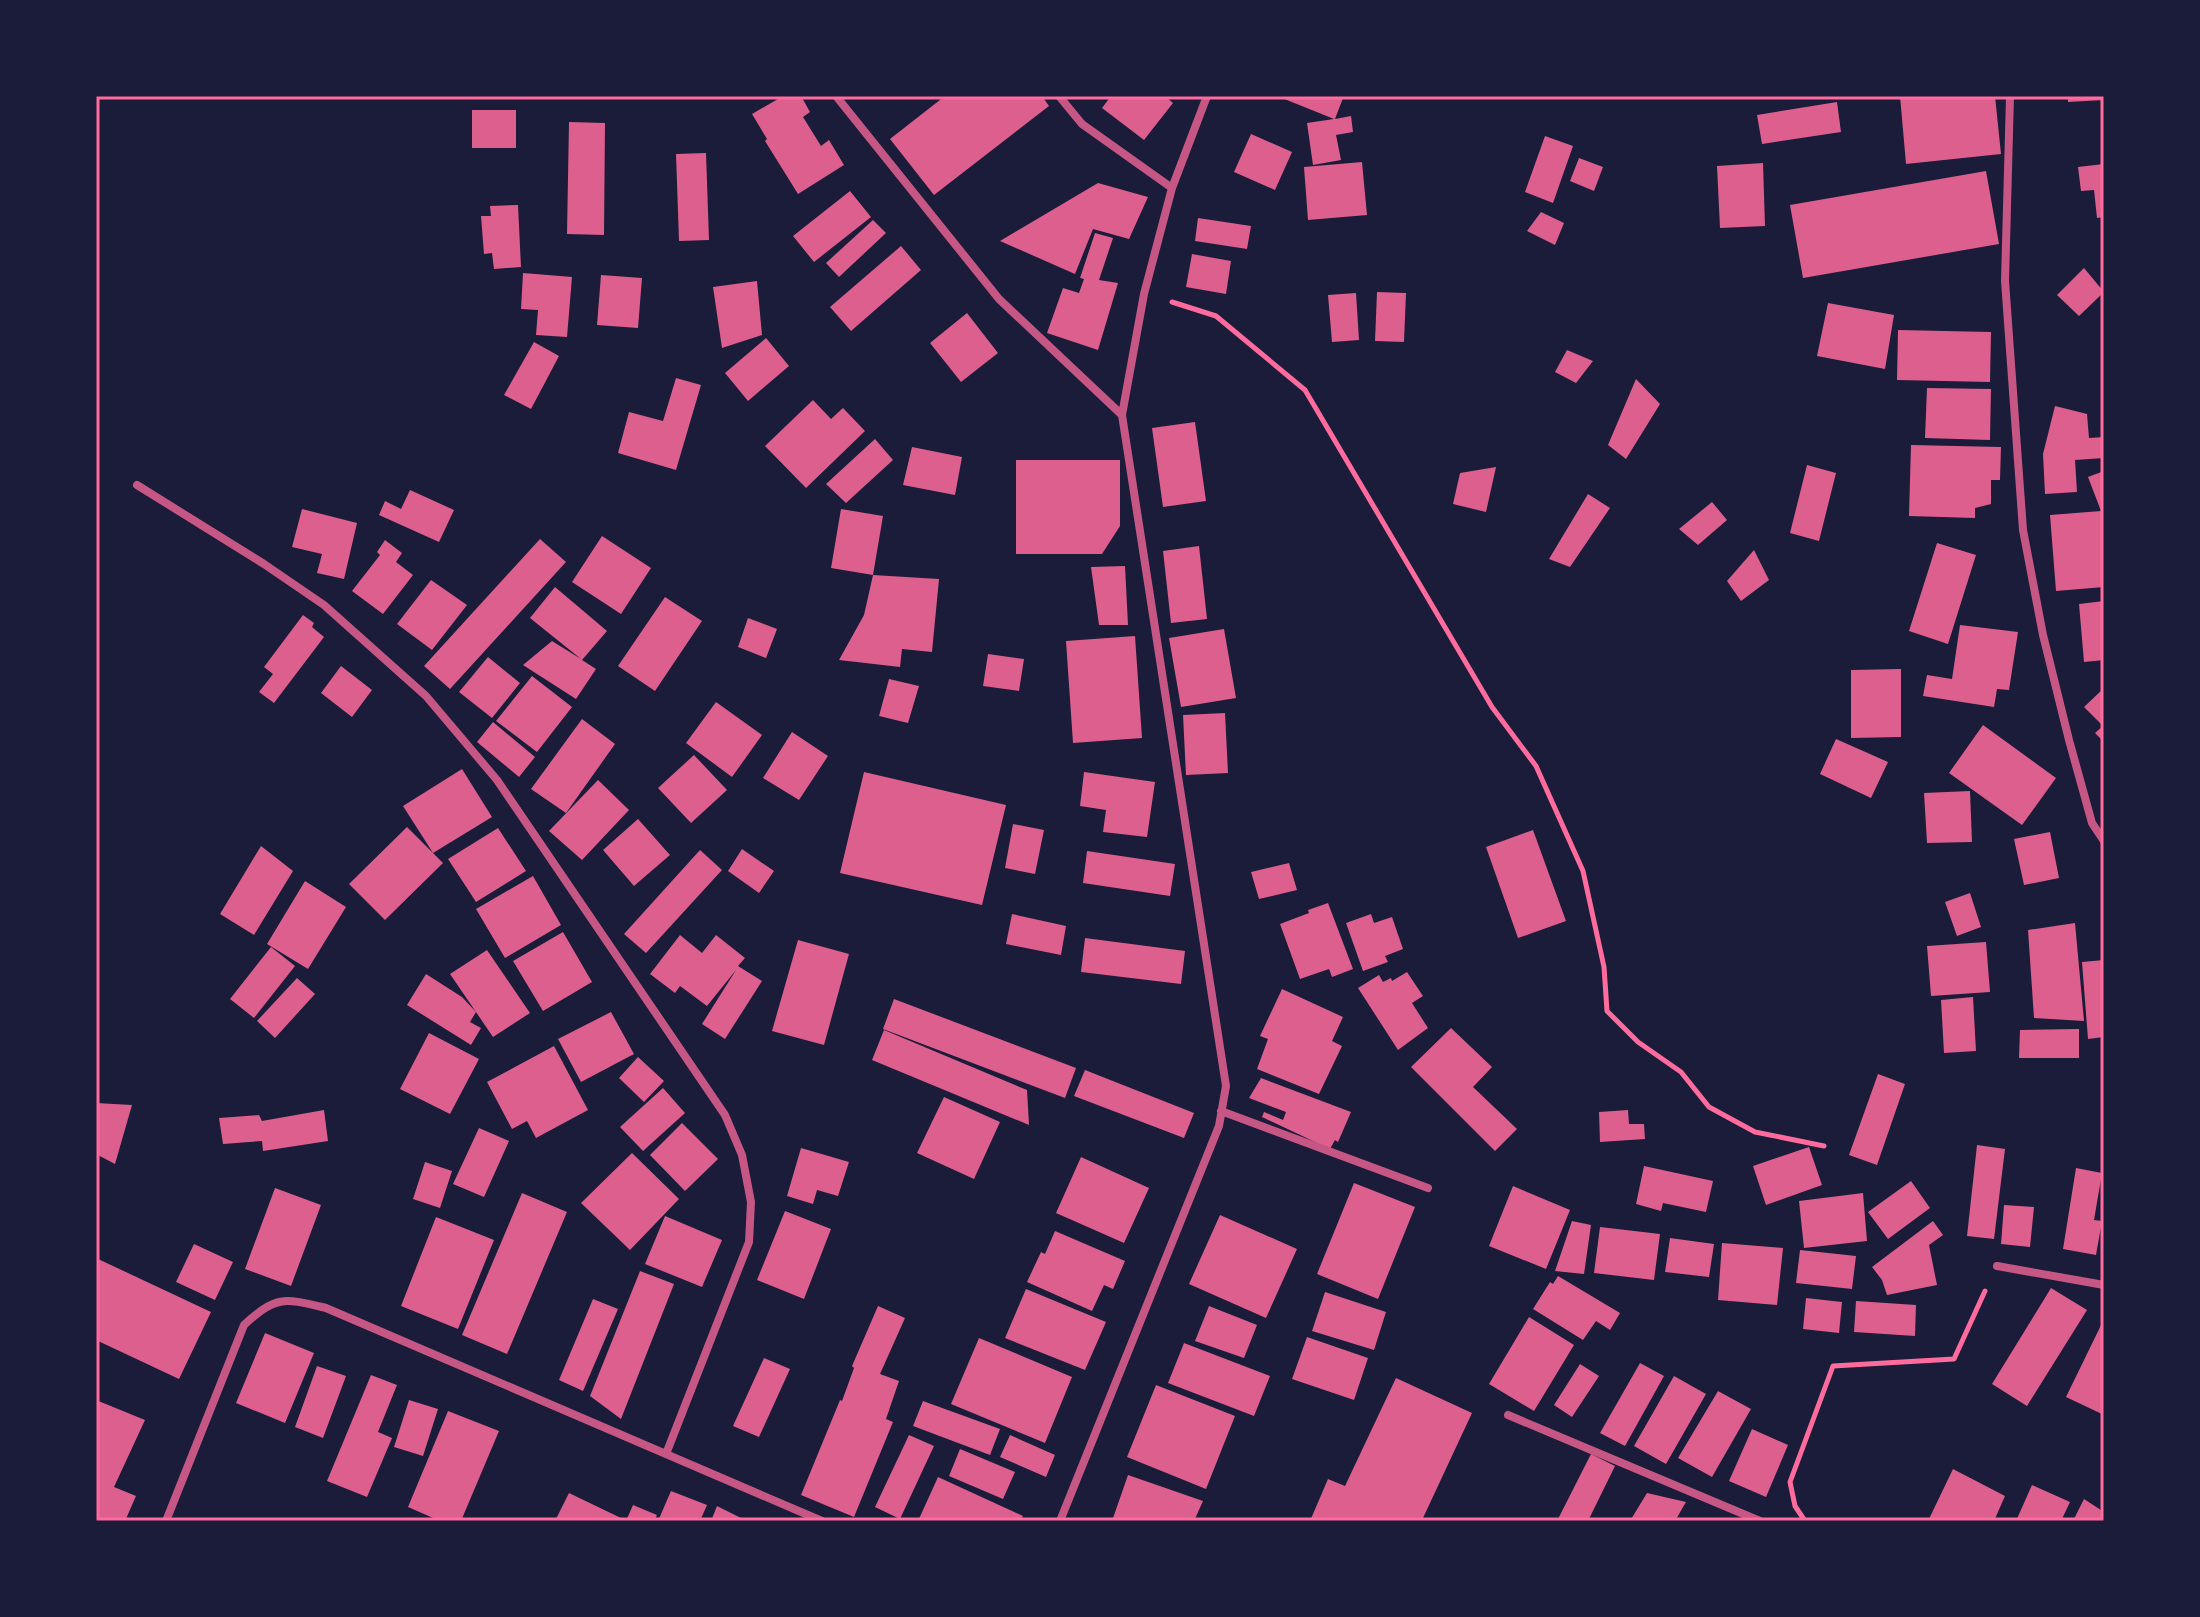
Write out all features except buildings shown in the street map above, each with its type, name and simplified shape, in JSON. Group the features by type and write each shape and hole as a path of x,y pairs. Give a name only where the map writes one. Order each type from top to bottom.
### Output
{"street":[{"path":"836,96 999,299 1122,415"},
{"path":"1059,96 1082,124 1172,188"},
{"path":"1060,1521 1219,1126 1226,1086 1122,415 1144,294 1172,188 1207,96"},
{"path":"2010,96 2005,281 2023,530 2043,635 2069,740 2092,823 2104,841"},
{"path":"137,485 324,605 426,696 497,780 725,1115 742,1155 748,1186 751,1202 749,1242 666,1454"},
{"path":"1221,1111 1428,1188"},
{"path":"1997,1266 2104,1285"},
{"path":"166,1521 244,1325 266,1305 291,1299 326,1308 822,1521"},
{"path":"1508,1415 1760,1521"}],"path":[{"path":"1144,294 1216,316 1305,390 1492,707 1536,766 1583,871 1604,967 1607,1011 1638,1042 1681,1072 1709,1107 1755,1132 1824,1146"},
{"path":"1805,1521 1795,1506 1790,1482 1833,1366 1954,1359 1997,1266"}]}
